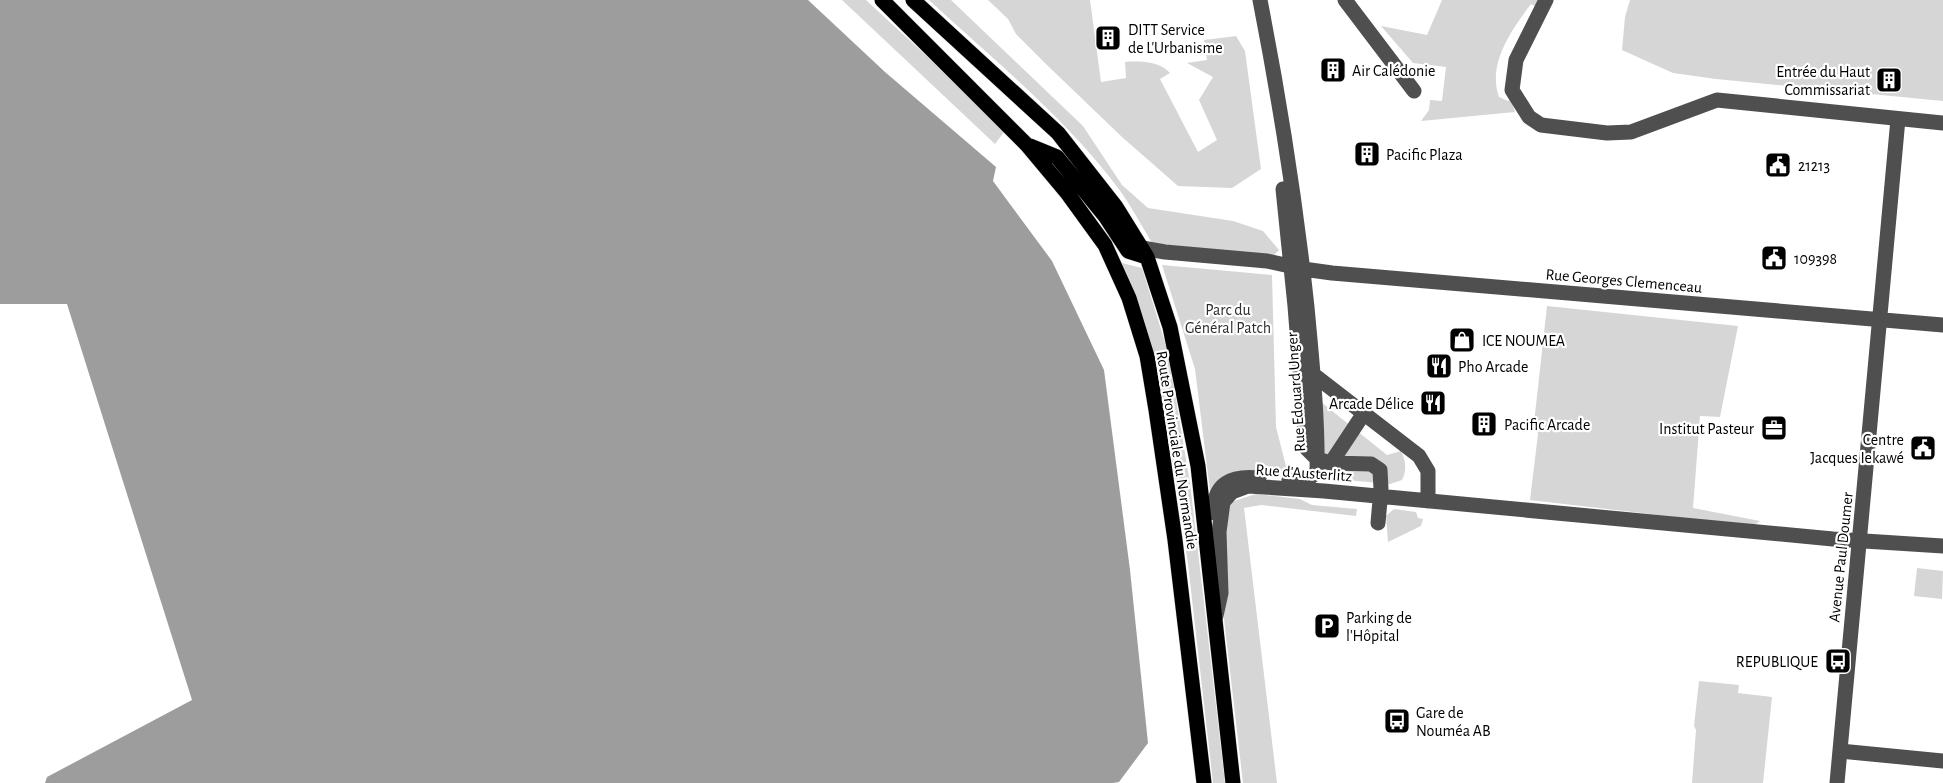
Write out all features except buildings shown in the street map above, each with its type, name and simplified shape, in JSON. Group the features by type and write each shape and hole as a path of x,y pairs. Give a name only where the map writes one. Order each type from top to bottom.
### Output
{"main road":[{"name":"Route Provinciale du Normandie","path":"882,0 1027,145 1105,244 1129,298 1147,356 1175,540 1204,783"},
{"name":"Route Provinciale du Normandie","path":"913,0 1058,133 1092,174 1144,252 1170,327 1198,466 1233,783"},
{"path":"1027,145 1058,157 1105,216 1128,251 1144,252"},
{"path":"1197,724 1199,783"}],"street":[{"name":"Rue Edouard Unger","path":"1260,0 1293,187 1306,448 1324,461"},
{"path":"1345,0 1414,91"},
{"path":"1546,0 1516,60 1512,90 1528,117 1541,125 1607,133 1631,132 1717,100 1943,123"},
{"name":"Avenue Paul Doumer","path":"1837,783 1898,119"},
{"name":"Rue Georges Clemenceau","path":"1144,252 1267,261 1297,268 1532,291 1943,325"},
{"name":"Rue Edouard Unger","path":"1297,268 1314,375 1324,461"},
{"path":"1314,375 1419,456 1428,471 1428,501"},
{"path":"1324,461 1364,413"},
{"path":"1324,461 1371,464 1380,470 1378,523"},
{"name":"Rue d'Austerlitz","path":"1216,618 1218,590 1214,499 1220,487 1234,478 1254,477 1306,481 1317,472 1324,461"},
{"name":"Rue d'Austerlitz","path":"1216,618 1221,593 1219,532 1223,502 1232,492 1248,486 1324,490 1943,546"},
{"path":"1840,752 1943,761"}],"green space":[{"path":"842,0 866,0 933,62 1004,132 995,144"},
{"path":"929,0 951,0 1083,126 1122,185 1148,208 1233,221 1263,231 1279,250 1271,258 1152,243 1121,192 1078,140 1030,92"},
{"path":"988,0 1090,0 1101,82 1126,78 1125,62 1149,63 1166,69 1170,73 1160,79 1198,152 1217,140 1199,100 1213,77 1187,63 1207,60 1204,40 1236,36 1245,51 1261,169 1232,188 1178,186 1122,137 1048,66 1016,34 1008,19"},
{"path":"1442,0 1542,0 1538,8 1531,4 1509,36 1496,72 1499,97 1508,101 1511,99 1515,112 1421,121 1429,110 1430,100 1442,101 1446,67 1413,63 1381,26 1427,35"},
{"path":"1630,0 1943,0 1943,101 1673,73 1622,50 1625,17"},
{"path":"1122,263 1142,268 1168,352 1190,483 1225,783 1213,783 1188,564 1158,366"},
{"name":"Parc du Général Patch","path":"1162,265 1272,275 1276,427 1288,474 1251,471 1230,474 1210,491 1195,369"},
{"path":"1547,306 1738,326 1720,417 1700,416 1693,508 1760,521 1753,526 1530,500 1538,434 1534,423"},
{"path":"1321,402 1387,455 1401,451 1405,466 1402,480 1390,484 1324,478"},
{"path":"1256,494 1300,499 1312,505 1357,509 1356,516 1261,505 1244,508 1277,783 1243,783 1224,619 1225,510 1231,502"},
{"path":"1394,509 1416,512 1418,518 1423,519 1421,526 1388,542 1386,516"},
{"path":"1917,568 1943,571 1942,599 1914,596"},
{"path":"1699,681 1739,685 1738,693 1772,697 1763,783 1692,783 1696,730 1694,726"}],"shaded area":[{"path":"0,0 808,0 885,72 996,167 993,181 1052,261 1104,370 1130,570 1148,743 1119,782 1113,783 45,783 47,777 192,700 67,304 0,304"}],"place":[{"name":"DITT Service de L'Urbanisme","path":"1108,38"},
{"name":"Air Calédonie","path":"1333,70"},
{"name":"Entrée du Haut Commissariat","path":"1889,80"},
{"name":"Pacific Plaza","path":"1367,154"},
{"name":"21213","path":"1778,165"},
{"name":"109398","path":"1774,258"},
{"name":"ICE NOUMEA","path":"1462,340"},
{"name":"Pho Arcade","path":"1439,366"},
{"name":"Arcade Délice","path":"1433,403"},
{"name":"Pacific Arcade","path":"1484,424"},
{"name":"Institut Pasteur","path":"1774,428"},
{"name":"Centre Jacques Iekawé","path":"1923,448"},
{"name":"Parking de l'Hôpital","path":"1327,626"},
{"name":"REPUBLIQUE","path":"1838,661"},
{"name":"Gare de Nouméa AB","path":"1397,721"}]}
